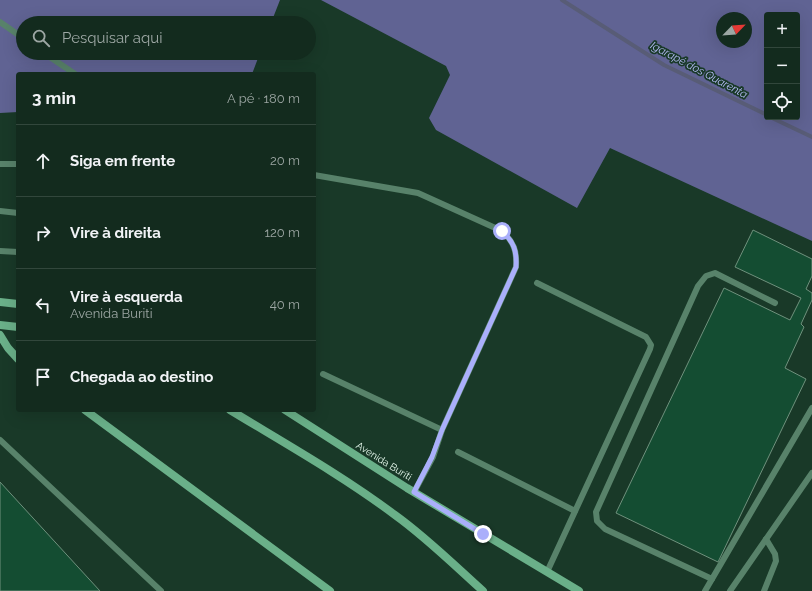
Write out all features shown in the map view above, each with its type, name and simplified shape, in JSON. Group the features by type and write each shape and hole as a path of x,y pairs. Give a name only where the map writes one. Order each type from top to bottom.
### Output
{"main road":[{"path":"0,302 16,304"},
{"path":"0,325 16,327"},
{"path":"0,335 8,348 16,357"},
{"path":"88,412 330,591"},
{"path":"233,412 339,477 395,515 425,539 483,591"},
{"name":"Avenida Buriti","path":"288,412 414,492 576,590"}],"lane":[{"path":"0,22 16,33"},
{"path":"54,60 72,72"},
{"path":"0,164 16,164"},
{"path":"316,175 418,193 502,231 510,238 516,256 516,267 442,430 432,457 414,492"},
{"path":"0,211 16,213"},
{"path":"0,251 16,252"},
{"path":"712,579 605,529 597,521 596,512 698,286 706,276 715,273 775,303"},
{"path":"538,283 646,337 650,345 647,356 547,572"},
{"path":"324,374 442,430"},
{"path":"705,591 812,408"},
{"path":"0,440 161,591"},
{"path":"458,452 575,511"},
{"path":"730,591 812,473"},
{"path":"764,591 776,562 775,554 766,539"}],"shaded area":[{"path":"0,0 280,0 274,16 16,16 16,60 257,60 253,72 16,72 16,112 0,113"},
{"path":"321,0 812,0 812,241 610,148 577,208 436,130 429,118 450,75 446,66"}],"building":[{"path":"753,230 812,259 812,276 806,289 812,293 812,300 801,324 804,327 785,368 806,379 718,562 616,513 724,288 790,320 801,298 735,267"},
{"path":"0,482 100,591 0,591"}],"waterway":[{"name":"Igarapé dos Quarenta","path":"562,0 664,65 764,114"},
{"name":"Igarapé dos Quarenta","path":"776,120 812,137"}],"route":[{"path":"483,534 414,492 432,457 442,430 516,267 514,248 510,238 502,231"}]}
